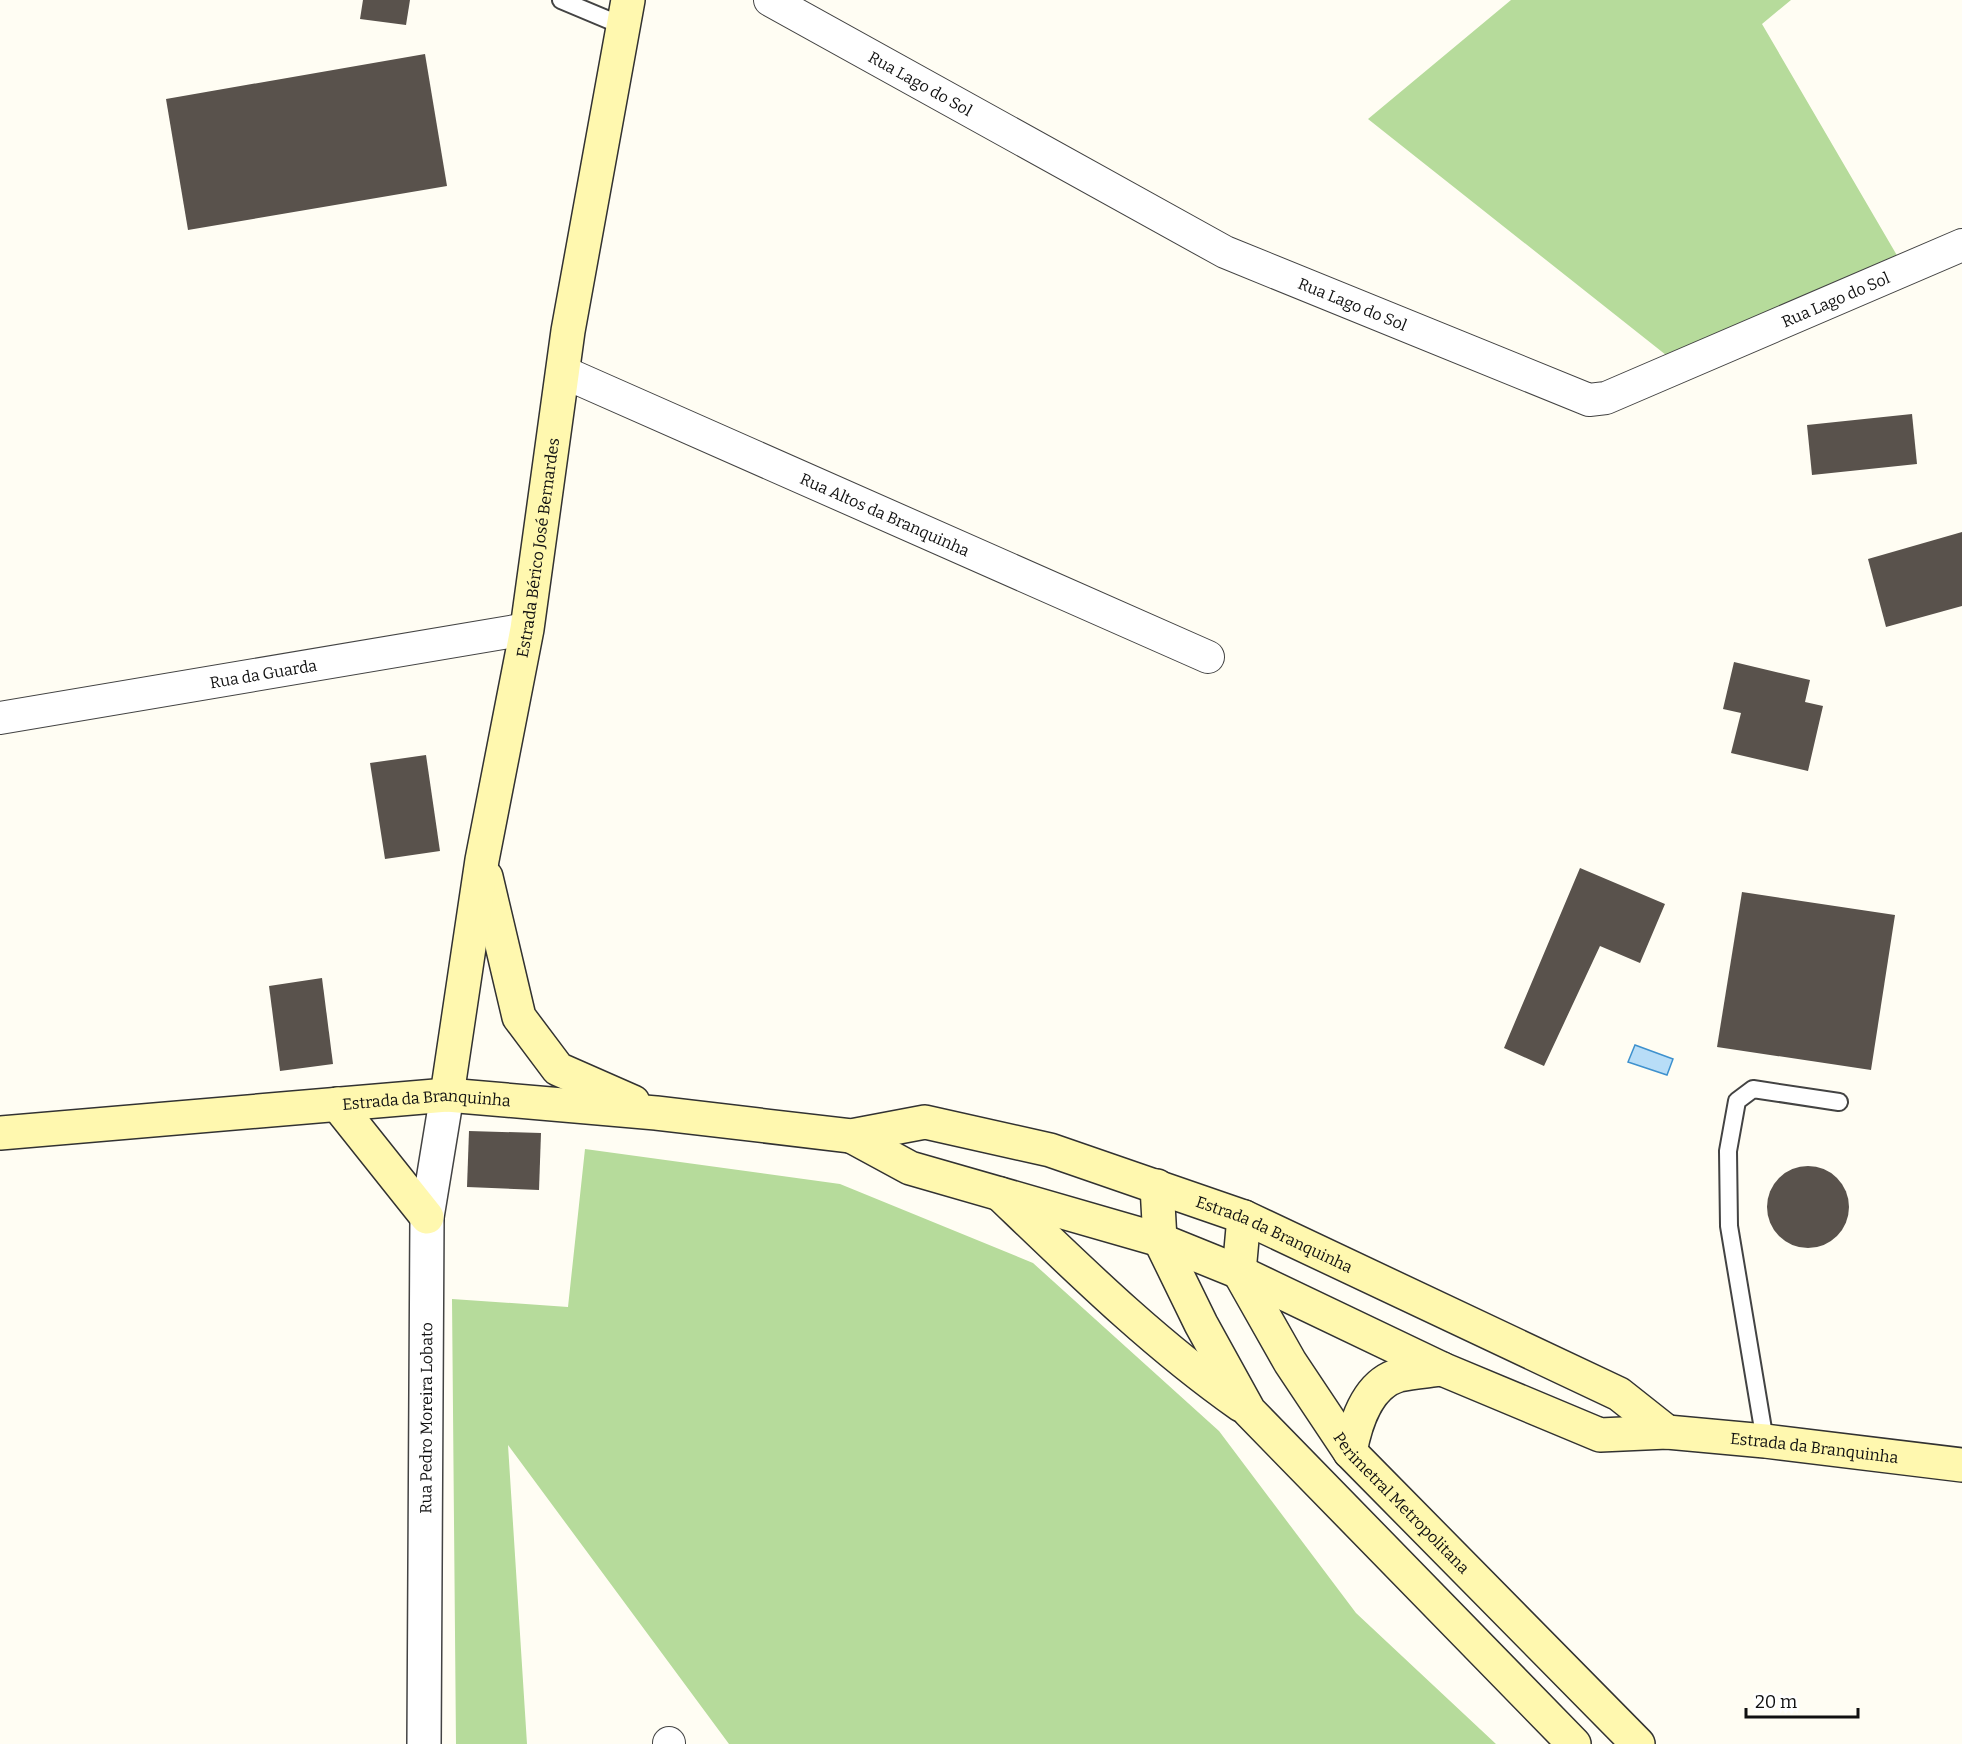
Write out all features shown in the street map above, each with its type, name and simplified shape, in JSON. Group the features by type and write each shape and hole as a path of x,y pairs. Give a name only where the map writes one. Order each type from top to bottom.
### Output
{"main road":[{"name":"Estrada Bérico José Bernardes","path":"447,1095 482,860 527,629 563,372 625,13"},
{"path":"482,860 519,1017 558,1069 656,1113"},
{"name":"Estrada da Branquinha","path":"0,1133 447,1095 656,1113 851,1136 925,1122 1050,1150 1244,1217 1619,1394 1667,1432"},
{"path":"337,1104 427,1217"},
{"name":"Estrada da Branquinha","path":"851,1136 910,1168 997,1191 1160,1240 1239,1272 1442,1368 1599,1435 1667,1432 1765,1441 1962,1465"},
{"path":"1157,1186 1160,1240 1201,1324 1249,1411"},
{"path":"997,1191 1112,1300 1215,1387 1249,1411 1574,1744"},
{"path":"1239,1272 1244,1217"},
{"name":"Perimetral Metropolitana","path":"1239,1272 1290,1362 1350,1452 1638,1744"},
{"path":"1350,1452 1362,1407 1378,1390 1396,1376 1442,1368"}],"street":[{"name":"Rua Lago do Sol","path":"770,0 1226,252 1589,400 1606,398 1962,245"},
{"name":"Rua Altos da Branquinha","path":"563,372 1208,657"},
{"name":"Rua da Guarda","path":"0,718 527,629"},
{"name":"Rua Pedro Moreira Lobato","path":"424,1744 427,1217 447,1095"}],"lane":[{"path":"561,0 625,13"},
{"path":"1765,1441 1729,1226 1728,1151 1737,1101 1753,1089 1839,1102"}],"green space":[{"path":"1511,0 1791,0 1762,24 1902,264 1666,355 1368,119"},
{"path":"585,1149 840,1184 1033,1263 1219,1431 1356,1613 1496,1744 729,1744 508,1445 527,1744 456,1744 452,1299 568,1307"}],"water":[{"path":"1635,1045 1673,1059 1667,1075 1628,1062"}],"building":[{"path":"363,0 410,0 406,25 360,19"},
{"path":"425,54 447,186 188,230 166,99"},
{"path":"1912,414 1917,464 1812,475 1807,425"},
{"path":"1962,532 1962,606 1886,627 1868,559"},
{"path":"1734,662 1810,680 1805,702 1823,706 1808,771 1731,753 1741,713 1723,709"},
{"path":"426,755 440,851 385,859 370,763"},
{"path":"1580,868 1665,904 1640,963 1600,946 1544,1066 1504,1048"},
{"path":"1742,892 1895,915 1871,1070 1717,1047"},
{"path":"322,978 333,1064 280,1071 269,986"},
{"path":"469,1131 541,1133 539,1190 467,1187"},
{"path":"1808,1166 1824,1169 1837,1178 1846,1191 1849,1207 1846,1223 1837,1236 1824,1245 1808,1248 1792,1245 1779,1236 1770,1223 1767,1207 1770,1191 1779,1178 1792,1169"}]}
